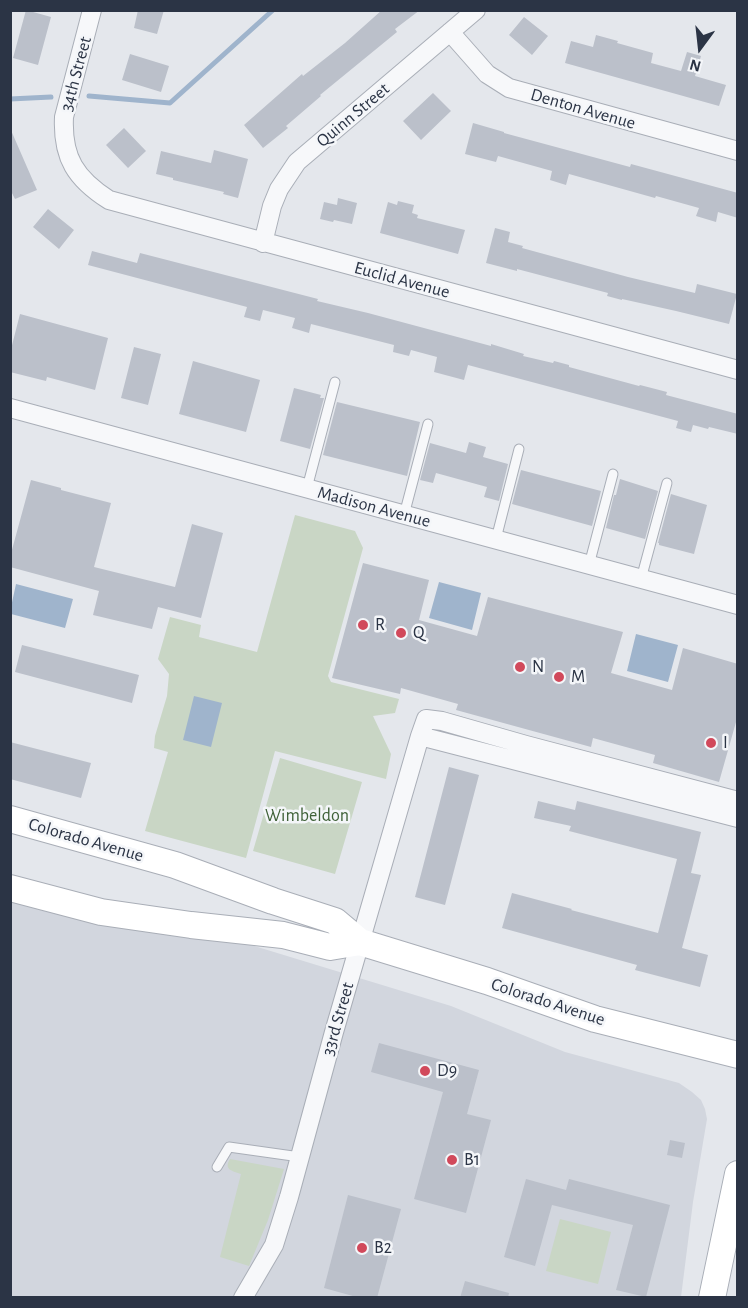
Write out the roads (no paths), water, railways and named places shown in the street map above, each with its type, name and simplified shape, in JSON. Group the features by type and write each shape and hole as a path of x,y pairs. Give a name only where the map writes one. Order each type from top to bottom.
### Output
{"main road":[{"name":"Colorado Avenue","path":"10,819 175,865 273,902 335,921 360,942 488,981 595,1019 738,1055"},
{"name":"Colorado Avenue","path":"10,888 101,912 283,935 330,947 360,942"},
{"path":"712,1298 738,1174"}],"street":[{"name":"34th Street","path":"77,172 67,153 63,132 64,117 92,10"},
{"name":"Quinn Street","path":"263,243 272,206 279,189 297,162 476,10"},
{"name":"Denton Avenue","path":"450,32 487,74 509,88 738,151"},
{"name":"Euclid Avenue","path":"77,172 91,189 109,200 738,369"},
{"name":"Madison Avenue","path":"10,408 738,605"},
{"path":"738,801 442,721 426,719 420,736 738,818"},
{"name":"33rd Street","path":"243,1298 274,1245 420,736"}],"lane":[{"path":"307,488 335,382"},
{"path":"404,515 428,424"},
{"path":"496,540 519,449"},
{"path":"589,565 613,474"},
{"path":"641,579 667,483"},
{"path":"217,1167 230,1147 300,1157"}],"water":[{"path":"439,582 481,593 472,630 429,618"},
{"path":"16,584 73,599 65,628 11,614"},
{"path":"636,634 678,645 668,682 627,671"},
{"path":"194,696 222,703 211,747 183,740"}],"waterway":[{"path":"89,96 170,103 273,10"},
{"path":"10,99 51,97"}],"place":[{"name":"R","path":"363,625"},
{"name":"Q","path":"401,633"},
{"name":"N","path":"520,667"},
{"name":"M","path":"559,677"},
{"name":"I","path":"711,743"},
{"name":"D9","path":"425,1071"},
{"name":"B1","path":"452,1160"},
{"name":"B2","path":"362,1248"}],"park label":[{"name":"Wimbeldon","path":"307,816"}]}
